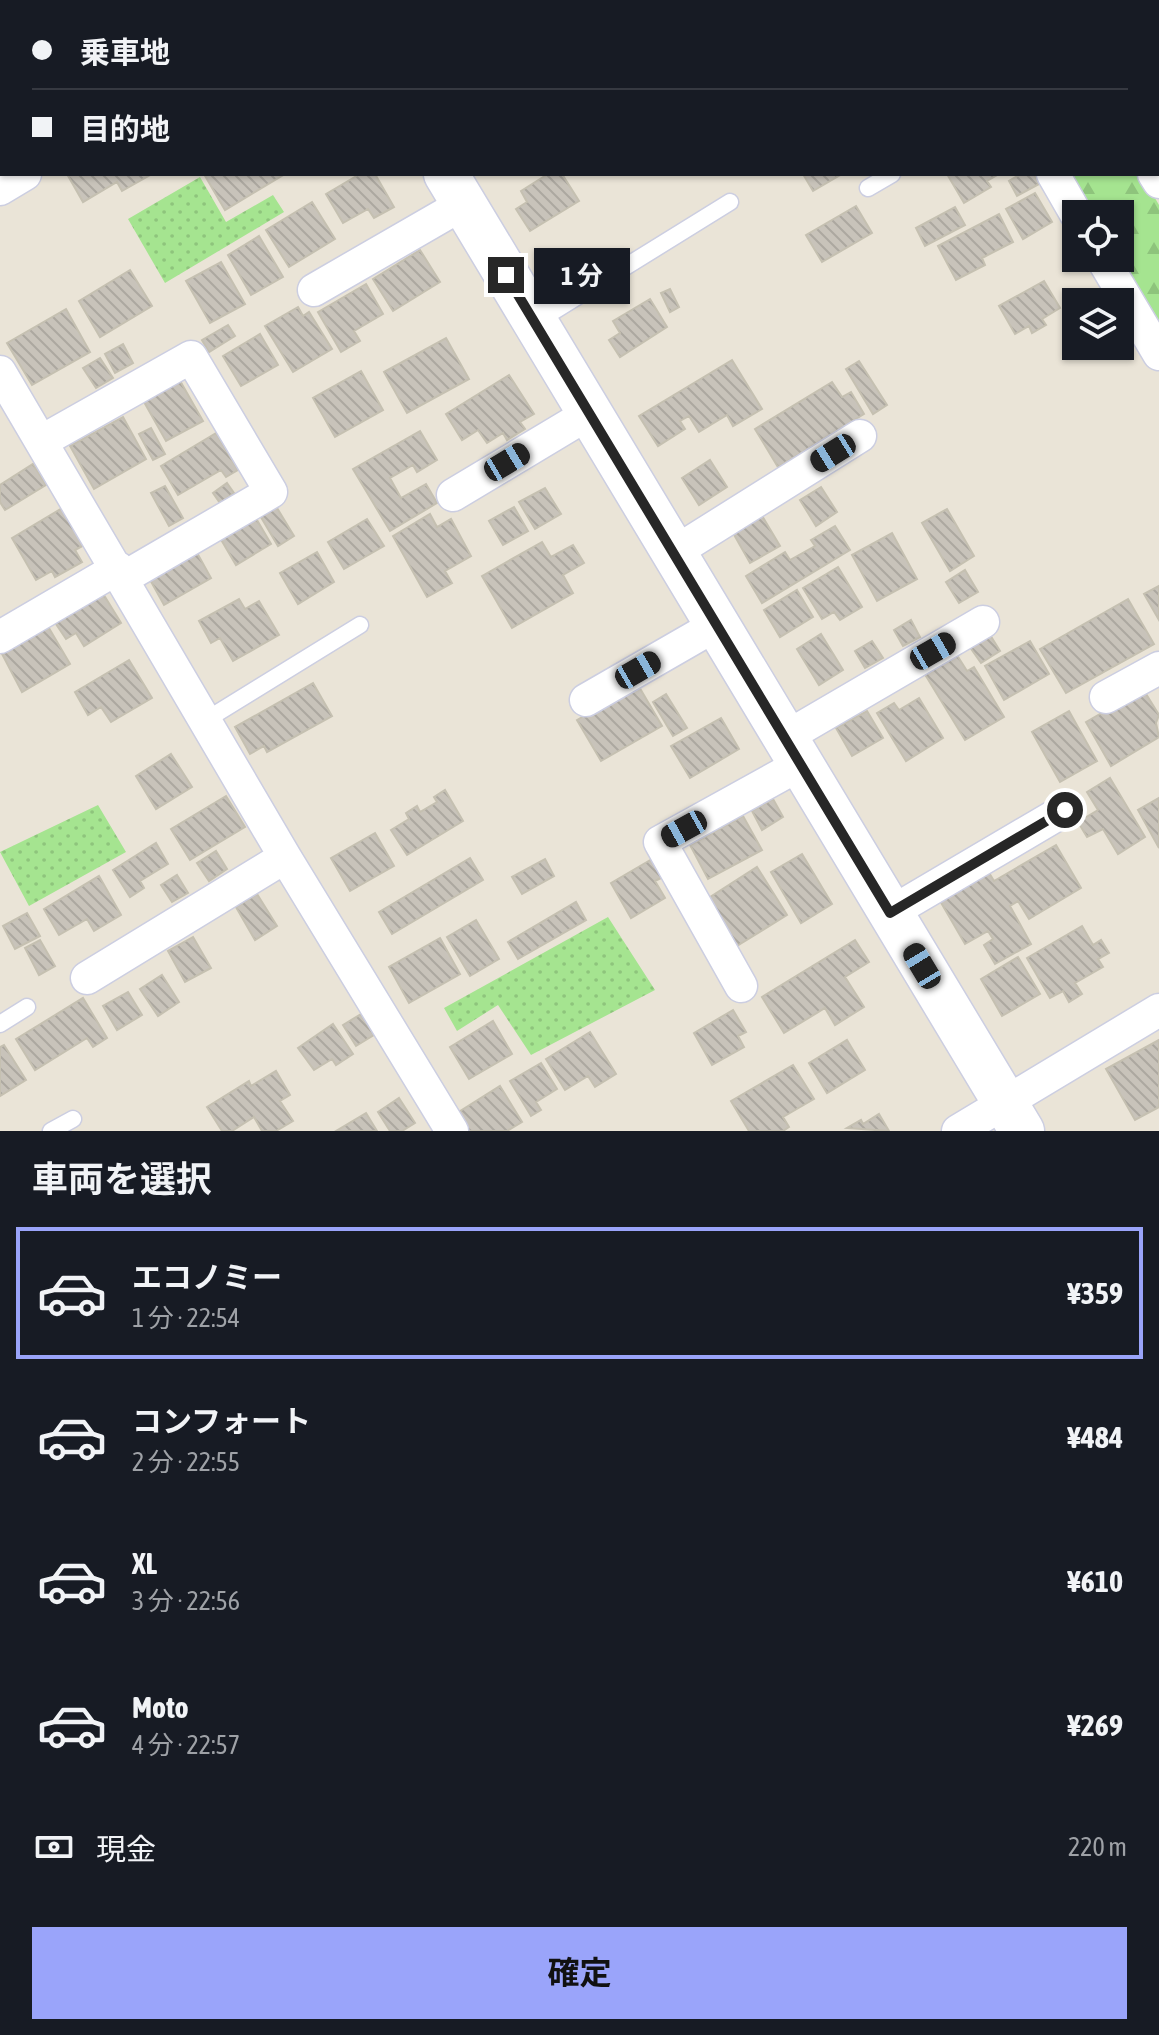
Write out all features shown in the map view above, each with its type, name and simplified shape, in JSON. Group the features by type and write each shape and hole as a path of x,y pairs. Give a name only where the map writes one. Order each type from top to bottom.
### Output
{"street":[{"path":"0,189 22,176"},
{"path":"1054,176 1068,200"},
{"path":"314,290 451,182 1014,1117"},
{"path":"1110,272 1159,354"},
{"path":"0,637 271,492 191,357 42,441"},
{"path":"0,372 285,857 452,1131"},
{"path":"453,495 588,414"},
{"path":"675,552 860,436"},
{"path":"741,986 660,842 983,622"},
{"path":"586,700 718,624"},
{"path":"1106,697 1159,668"},
{"path":"890,913 1065,810"},
{"path":"87,978 285,857"},
{"path":"958,1131 1014,1117 1159,1010"}],"lane":[{"path":"868,188 889,176"},
{"path":"534,323 730,202"},
{"path":"206,720 360,625"},
{"path":"0,1024 27,1007"},
{"path":"51,1131 73,1119"}],"green space":[{"path":"1069,176 1142,176 1159,205 1159,327 1128,272 1134,272 1134,200 1084,200"},
{"path":"200,177 226,222 273,195 284,212 165,283 128,219"},
{"path":"98,805 126,852 29,906 0,852"},
{"path":"608,917 655,990 531,1055 498,1005 457,1031 444,1008"}],"building":[{"path":"68,176 148,176 122,191 117,182 83,202"},
{"path":"205,176 282,176 225,210"},
{"path":"357,176 376,176 394,207 374,218 368,209 343,223 326,194"},
{"path":"545,176 563,176 579,201 530,231 516,209 527,202 521,191"},
{"path":"804,176 839,176 813,191"},
{"path":"948,176 996,176 987,181 991,187 964,203"},
{"path":"1018,176 1035,176 1039,184 1017,196 1009,181"},
{"path":"1035,193 1052,222 1023,239 1006,209"},
{"path":"312,202 335,239 289,267 266,230"},
{"path":"856,206 872,233 822,262 806,235"},
{"path":"955,207 965,225 925,246 916,228"},
{"path":"999,214 1013,242 982,258 985,265 956,280 938,246"},
{"path":"259,236 283,277 251,295 228,255"},
{"path":"420,250 440,282 393,311 373,279"},
{"path":"221,262 245,304 210,323 186,281"},
{"path":"130,270 152,306 100,337 79,301"},
{"path":"1044,281 1060,308 1042,319 1046,325 1032,333 1029,326 1015,334 999,306"},
{"path":"366,284 383,314 354,331 360,341 341,352 318,312"},
{"path":"670,289 679,307 670,312 661,293"},
{"path":"650,299 667,327 620,357 609,340 620,333 613,321"},
{"path":"298,307 303,316 309,312 332,349 293,372 265,326"},
{"path":"66,309 90,352 32,385 7,343"},
{"path":"228,325 235,336 209,352 202,340"},
{"path":"260,334 278,365 241,386 223,356"},
{"path":"446,338 469,379 407,413 384,372"},
{"path":"123,344 133,363 115,373 105,354"},
{"path":"100,358 113,378 96,388 83,368"},
{"path":"732,360 762,409 733,426 727,415 699,432 689,416 680,421 685,429 658,446 639,416"},
{"path":"859,361 887,405 873,414 846,369"},
{"path":"361,371 383,410 335,437 313,398"},
{"path":"509,375 534,414 520,422 525,429 507,440 503,433 487,443 478,430 462,440 446,414"},
{"path":"179,379 203,421 166,441 143,400"},
{"path":"832,382 842,397 851,392 864,414 778,467 755,429"},
{"path":"123,417 146,459 94,489 70,446"},
{"path":"151,428 165,454 153,460 139,434"},
{"path":"420,431 437,460 417,472 413,465 390,478 401,498 426,484 437,503 390,531 353,469"},
{"path":"216,433 238,470 226,477 221,470 178,495 161,466"},
{"path":"710,460 727,487 699,505 682,478"},
{"path":"33,464 46,485 5,510 0,502 0,485"},
{"path":"227,483 234,493 220,503 213,493"},
{"path":"165,486 183,518 169,526 151,493"},
{"path":"821,487 837,512 816,526 800,500"},
{"path":"545,488 561,514 535,529 519,502"},
{"path":"274,503 294,536 278,546 258,512"},
{"path":"64,507 86,544 75,550 82,562 55,577 52,571 36,580 12,538"},
{"path":"514,507 528,531 503,545 489,521"},
{"path":"947,509 974,556 950,571 922,523"},
{"path":"430,514 437,527 451,519 471,556 445,571 452,583 427,597 393,536"},
{"path":"761,514 780,546 750,563 732,531"},
{"path":"254,515 271,544 236,565 219,536"},
{"path":"367,519 384,546 344,569 328,542"},
{"path":"835,526 850,550 762,603 746,576 785,552 790,560 815,546 811,540"},
{"path":"892,533 917,579 877,601 852,555"},
{"path":"542,542 551,557 573,545 584,563 563,575 573,593 512,628 482,576"},
{"path":"196,551 211,578 164,605 149,578"},
{"path":"317,552 334,582 298,604 280,573"},
{"path":"838,567 862,607 840,620 834,612 822,619 803,588"},
{"path":"965,570 978,592 959,603 946,582"},
{"path":"1159,586 1159,620 1144,594"},
{"path":"797,590 813,617 780,637 764,610"},
{"path":"102,592 121,623 84,646 76,633 66,639 54,621"},
{"path":"239,599 245,609 259,601 279,635 233,661 220,638 211,643 199,621"},
{"path":"1128,599 1154,644 1066,693 1040,649"},
{"path":"911,620 920,637 903,646 894,630"},
{"path":"46,623 70,664 22,692 0,650"},
{"path":"987,630 1000,651 981,663 967,643"},
{"path":"821,634 843,670 819,685 797,649"},
{"path":"872,641 883,658 865,668 855,651"},
{"path":"1030,641 1049,674 1004,700 985,666"},
{"path":"955,652 967,671 974,667 1004,717 965,740 923,671"},
{"path":"129,660 152,698 111,722 101,707 88,715 75,692"},
{"path":"313,683 332,716 267,752 264,746 250,754 235,727"},
{"path":"638,685 662,726 601,761 577,720"},
{"path":"1143,689 1159,715 1156,723 1159,737 1111,766 1086,722"},
{"path":"666,694 687,728 673,736 653,702"},
{"path":"919,698 943,738 906,761 877,713 894,703 899,710"},
{"path":"867,711 883,738 852,756 836,728"},
{"path":"1069,711 1097,761 1060,782 1032,732"},
{"path":"721,718 739,749 690,778 671,746"},
{"path":"171,754 192,787 156,809 136,776"},
{"path":"1110,778 1145,837 1118,854 1103,829 1087,837 1078,822 1098,810 1087,792"},
{"path":"445,790 463,821 407,855 391,830 409,819 406,813 417,806 420,812 437,802 434,797"},
{"path":"226,796 245,827 190,860 171,829"},
{"path":"1159,798 1159,848 1138,810"},
{"path":"773,799 783,817 762,830 752,811"},
{"path":"743,816 762,850 708,879 690,845"},
{"path":"375,833 394,866 350,891 331,858"},
{"path":"156,843 168,864 140,881 144,888 130,897 113,870"},
{"path":"1056,845 1081,888 1029,919 1018,901 1010,906 1031,944 995,964 984,945 993,939 988,931 965,944 939,899 988,871 994,881"},
{"path":"216,851 227,869 209,881 197,863"},
{"path":"802,854 832,904 801,923 771,872"},
{"path":"470,858 483,880 392,934 379,912"},
{"path":"545,859 554,876 522,894 512,877"},
{"path":"652,859 663,877 655,881 665,898 631,918 611,883"},
{"path":"757,867 787,915 737,946 707,899"},
{"path":"177,875 188,893 172,902 161,885"},
{"path":"99,876 121,915 94,931 87,919 59,935 44,909"},
{"path":"257,894 277,926 255,940 236,907"},
{"path":"576,902 586,920 518,959 508,942"},
{"path":"27,913 40,936 15,949 3,926"},
{"path":"476,920 499,959 470,976 447,937"},
{"path":"1082,926 1093,945 1101,940 1109,953 1098,959 1103,967 1075,983 1082,994 1069,1002 1063,991 1050,998 1027,958"},
{"path":"193,937 211,968 185,982 168,951"},
{"path":"440,938 460,974 409,1003 389,967"},
{"path":"40,940 55,966 39,975 25,948"},
{"path":"855,940 869,962 845,977 864,1007 835,1025 825,1008 784,1033 762,997"},
{"path":"1018,957 1040,994 1002,1016 981,979"},
{"path":"162,975 179,1002 158,1016 140,989"},
{"path":"128,992 142,1015 117,1030 103,1006"},
{"path":"83,998 107,1038 93,1047 87,1038 35,1070 16,1039"},
{"path":"733,1010 746,1032 738,1036 744,1047 712,1065 694,1033"},
{"path":"361,1014 374,1035 356,1046 343,1025"},
{"path":"493,1021 512,1054 469,1079 450,1047"},
{"path":"333,1024 353,1054 336,1065 332,1059 314,1070 298,1048"},
{"path":"590,1032 616,1074 595,1087 588,1076 565,1090 546,1059"},
{"path":"847,1040 865,1070 827,1093 809,1063"},
{"path":"1159,1040 1159,1107 1135,1120 1106,1069"},
{"path":"4,1045 26,1080 0,1096 0,1047"},
{"path":"541,1063 557,1089 536,1102 541,1110 531,1116 510,1081"},
{"path":"793,1065 814,1099 783,1117 789,1127 783,1131 749,1131 731,1101"},
{"path":"276,1071 290,1095 280,1101 293,1121 276,1131 262,1131 254,1117 232,1131 222,1131 207,1107 249,1081 251,1086"},
{"path":"500,1086 522,1122 507,1131 468,1131 457,1113"},
{"path":"399,1098 415,1123 402,1131 390,1131 378,1112"},
{"path":"366,1113 377,1131 336,1131"},
{"path":"879,1114 889,1131 847,1128 861,1120 863,1124"}],"route":[{"path":"506,275 890,913 1065,810"}]}
